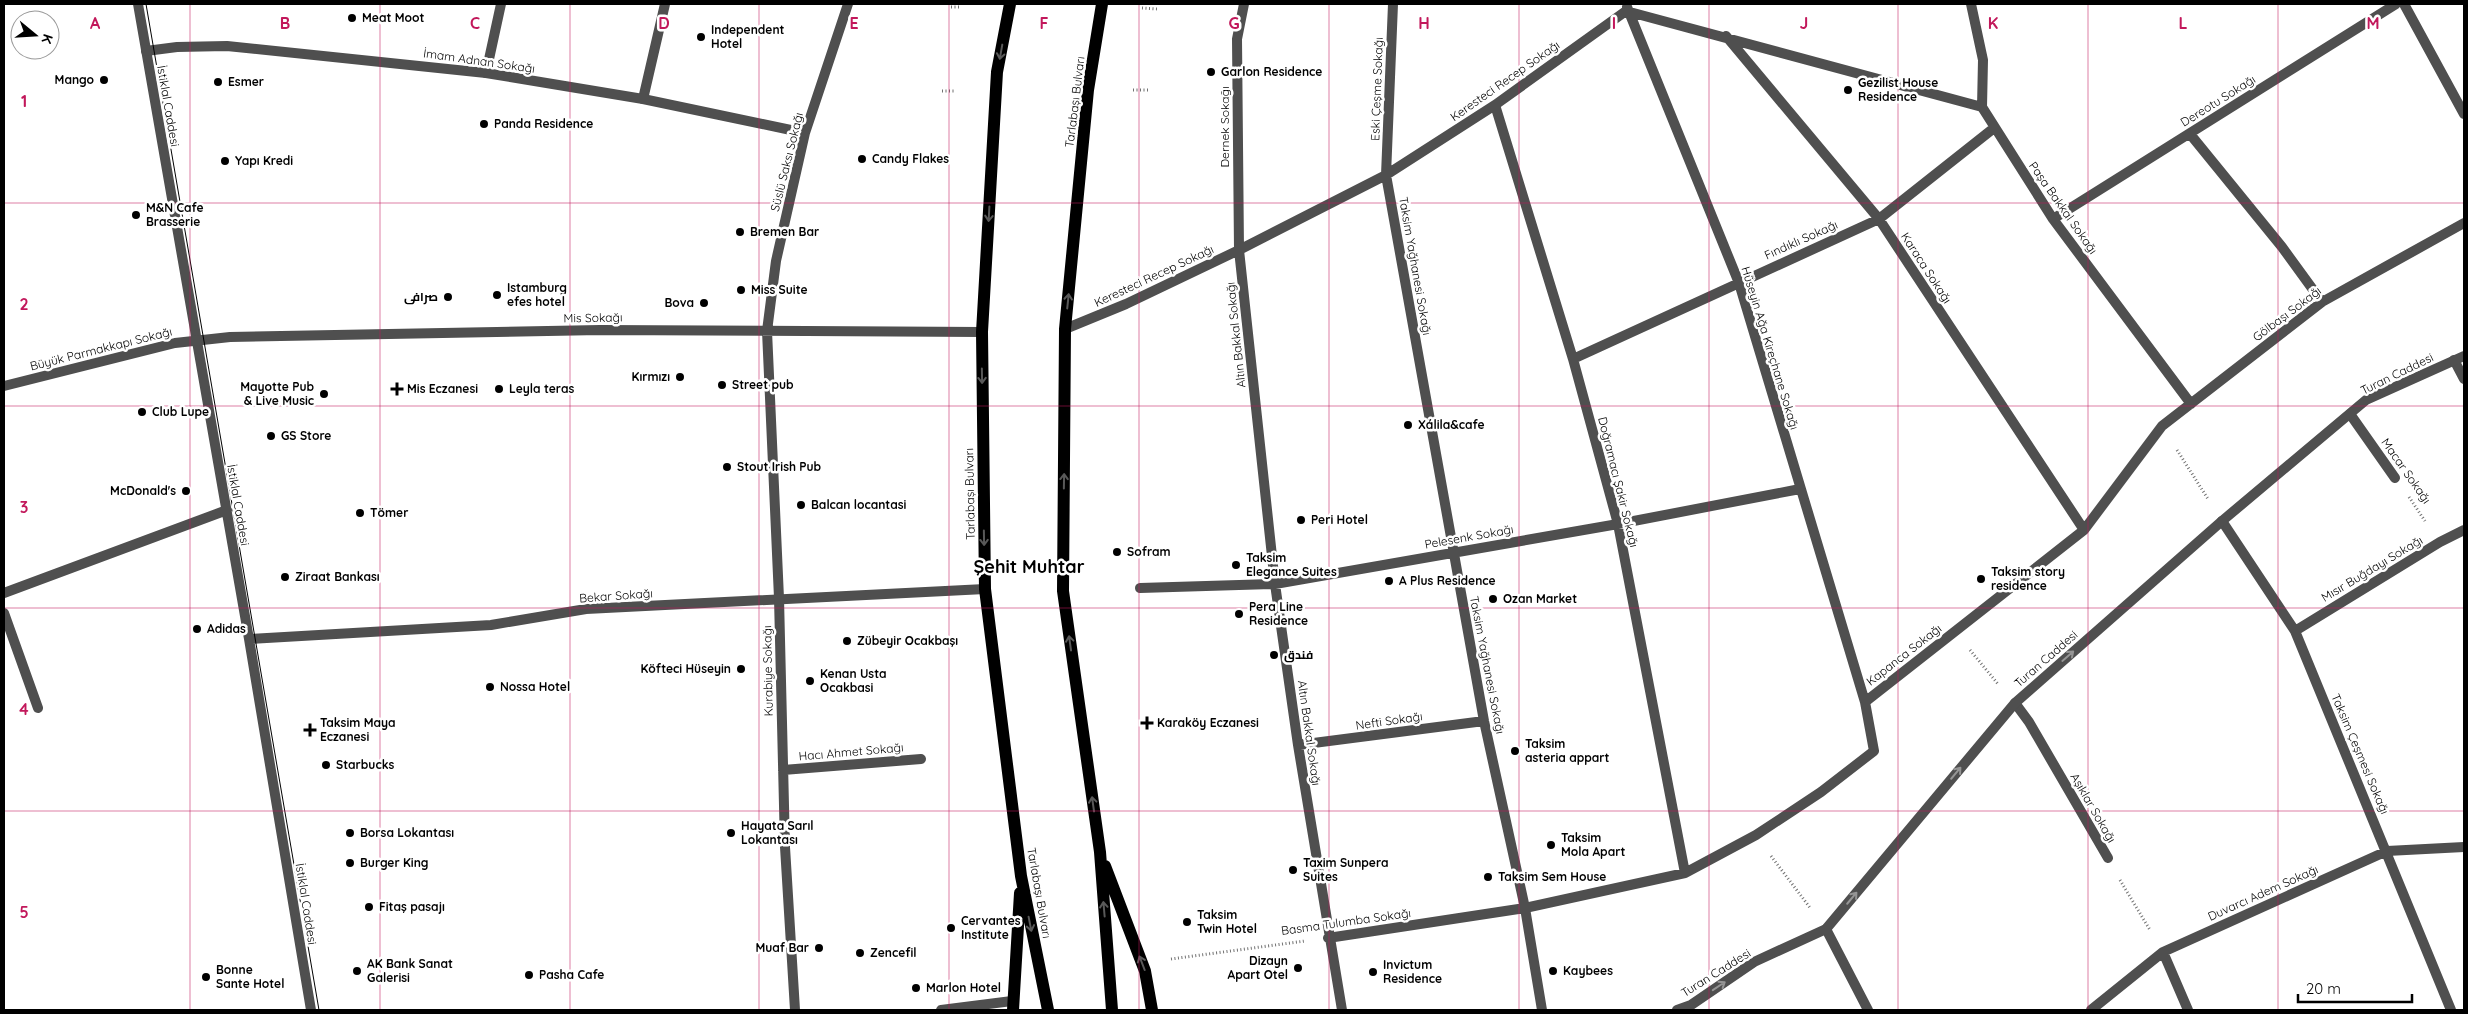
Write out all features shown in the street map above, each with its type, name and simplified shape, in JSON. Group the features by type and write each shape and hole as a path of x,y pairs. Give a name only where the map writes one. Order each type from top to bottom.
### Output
{"main road":[{"name":"Tarlabaşı Bulvarı","path":"1010,4 997,72 982,332 984,589 1021,876 1048,1010"},
{"name":"Tarlabaşı Bulvarı","path":"1102,4 1088,90 1065,329 1063,591 1100,852 1112,1010"},
{"path":"1100,852 1145,971 1152,1010"},
{"path":"1013,1006 1021,876"}],"street":[{"name":"İstiklal Caddesi","path":"138,4 201,340 227,510 311,1010"},
{"path":"486,73 501,4"},
{"path":"643,99 665,4"},
{"name":"Süslü Saksı Sokağı","path":"767,331 776,262 805,133 848,4"},
{"name":"Dernek Sokağı","path":"1239,250 1237,39 1244,4"},
{"name":"Eski Çeşme Sokağı","path":"1386,175 1394,4"},
{"path":"1626,7 1982,108 1982,60 1971,4"},
{"name":"Dereotu Sokağı","path":"2053,219 2396,4"},
{"path":"2404,4 2464,114"},
{"name":"Keresteci Recep Sokağı","path":"1065,329 1126,304 1239,250 1386,175 1495,105 1626,7"},
{"name":"Hüseyin Ağa Kireçhane Sokağı","path":"1626,7 1739,283 1865,702"},
{"name":"Karaca Sokağı","path":"1726,36 1879,219 2084,530"},
{"name":"İmam Adnan Sokağı","path":"146,51 177,47 227,46 486,73 643,99 805,133"},
{"name":"Doğramacı Şakir Sokağı","path":"1495,105 1573,359 1618,524 1685,873"},
{"name":"Paşa Bakkal Sokağı","path":"1982,108 2053,219 2191,404"},
{"name":"Fındıklı Sokağı","path":"1573,359 1879,219 1994,128"},
{"path":"2190,134 2282,247 2322,302"},
{"name":"Taksim Yağhanesi Sokağı","path":"1386,175 1452,552 1484,720 1525,908 1542,1010"},
{"name":"Gölbaşı Sokağı","path":"2162,426 2322,302 2464,223"},
{"name":"Altın Bakkal Sokağı","path":"1239,250 1275,584 1328,938 1342,1010"},
{"name":"Mis Sokağı","path":"201,340 230,337 600,330 982,332"},
{"name":"Kurabiye Sokağı","path":"767,331 779,598 783,770 795,1010"},
{"name":"Büyük Parmakkapı Sokağı","path":"4,386 176,343 201,340"},
{"path":"2459,358 2464,379"},
{"name":"Turan Caddesi","path":"1677,1010 1691,1005 1754,962 1826,929 2015,703 2222,521 2366,400 2459,358"},
{"name":"Macar Sokağı","path":"2350,414 2395,478"},
{"name":"Kapanca Sokağı","path":"1525,908 1685,873 1756,835 1820,792 1874,750 1865,702 2084,530 2162,426"},
{"name":"Pelesenk Sokağı","path":"1140,588 1275,584 1618,524 1800,488"},
{"path":"4,593 227,510"},
{"name":"Taksim Çeşmesi Sokağı","path":"2222,521 2295,631 2451,1010"},
{"name":"Mısır Buğdayı Sokağı","path":"2295,631 2440,542 2464,530"},
{"name":"Bekar Sokağı","path":"250,639 491,625 586,609 984,589"},
{"path":"4,613 38,708"},
{"name":"Aşıklar Sokağı","path":"2015,703 2029,722 2108,858"},
{"name":"Nefti Sokağı","path":"1298,745 1484,720"},
{"name":"Hacı Ahmet Sokağı","path":"783,770 921,759"},
{"name":"Duvarcı Adem Sokağı","path":"2091,1010 2163,952 2387,851 2464,847"},
{"name":"Basma Tulumba Sokağı","path":"1328,938 1525,908"},
{"path":"1826,929 1868,1010"},
{"path":"2163,952 2188,1010"},
{"path":"941,1010 1013,1006"}],"path":[{"path":"951,7 959,7"},
{"path":"1142,8 1158,9"},
{"path":"1133,90 1150,90"},
{"path":"942,91 955,91"},
{"path":"2162,426 2222,521"},
{"name":"Macar Sokağı","path":"2395,478 2440,542"},
{"path":"1954,631 2015,703"},
{"path":"1756,835 1796,889"},
{"name":"Aşıklar Sokağı","path":"2108,858 2163,952"},
{"name":"Basma Tulumba Sokağı","path":"1171,959 1328,938"}],"tram line":[{"path":"146,4 319,1010"}],"place":[{"name":"Meat Moot","path":"352,18"},
{"name":"Independent Hotel","path":"701,37"},
{"name":"Garlon Residence","path":"1211,72"},
{"name":"Mango","path":"104,80"},
{"name":"Esmer","path":"218,82"},
{"name":"Gezilist House Residence","path":"1848,90"},
{"name":"Panda Residence","path":"484,124"},
{"name":"Candy Flakes","path":"862,159"},
{"name":"Yapı Kredi","path":"225,161"},
{"name":"M&N Cafe Brasserie","path":"136,215"},
{"name":"Bremen Bar","path":"740,232"},
{"name":"Miss Suite","path":"741,290"},
{"name":"Istamburg efes hotel","path":"497,295"},
{"name":"صرافی","path":"448,297"},
{"name":"Bova","path":"704,303"},
{"name":"Kırmızı","path":"680,377"},
{"name":"Street pub","path":"722,385"},
{"name":"Mis Eczanesi","path":"397,389"},
{"name":"Leyla teras","path":"499,389"},
{"name":"Mayotte Pub & Live Music","path":"324,394"},
{"name":"Club Lupe","path":"142,412"},
{"name":"Xálila&cafe","path":"1408,425"},
{"name":"GS Store","path":"271,436"},
{"name":"Stout Irish Pub","path":"727,467"},
{"name":"McDonald's","path":"186,491"},
{"name":"Balcan locantasi","path":"801,505"},
{"name":"Tömer","path":"360,513"},
{"name":"Peri Hotel","path":"1301,520"},
{"name":"Sofram","path":"1117,552"},
{"name":"Taksim Elegance Suites","path":"1236,565"},
{"name":"Ziraat Bankası","path":"285,577"},
{"name":"Taksim story residence","path":"1981,579"},
{"name":"A Plus Residence","path":"1389,581"},
{"name":"Ozan Market","path":"1493,599"},
{"name":"Pera Line Residence","path":"1239,614"},
{"name":"Adidas","path":"197,629"},
{"name":"Zübeyir Ocakbaşı","path":"847,641"},
{"name":"فندق","path":"1274,655"},
{"name":"Köfteci Hüseyin","path":"741,669"},
{"name":"Kenan Usta Ocakbasi","path":"810,681"},
{"name":"Nossa Hotel","path":"490,687"},
{"name":"Karaköy Eczanesi","path":"1147,723"},
{"name":"Taksim Maya Eczanesi","path":"310,730"},
{"name":"Taksim asteria appart","path":"1515,751"},
{"name":"Starbucks","path":"326,765"},
{"name":"Borsa Lokantası","path":"350,833"},
{"name":"Hayata Sarıl Lokantası","path":"731,833"},
{"name":"Taksim Mola Apart","path":"1551,845"},
{"name":"Burger King","path":"350,863"},
{"name":"Taxim Sunpera Suites","path":"1293,870"},
{"name":"Taksim Sem House","path":"1488,877"},
{"name":"Fitaş pasajı","path":"369,907"},
{"name":"Taksim Twin Hotel","path":"1187,922"},
{"name":"Cervantes Institute","path":"951,928"},
{"name":"Muaf Bar","path":"819,948"},
{"name":"Zencefil","path":"860,953"},
{"name":"Dizayn Apart Otel","path":"1298,968"},
{"name":"AK Bank Sanat Galerisi","path":"357,971"},
{"name":"Kaybees","path":"1553,971"},
{"name":"Invictum Residence","path":"1373,972"},
{"name":"Pasha Cafe","path":"529,975"},
{"name":"Bonne Sante Hotel","path":"206,977"},
{"name":"Marlon Hotel","path":"916,988"}],"district":[{"name":"Şehit Muhtar","path":"1029,567"}]}
